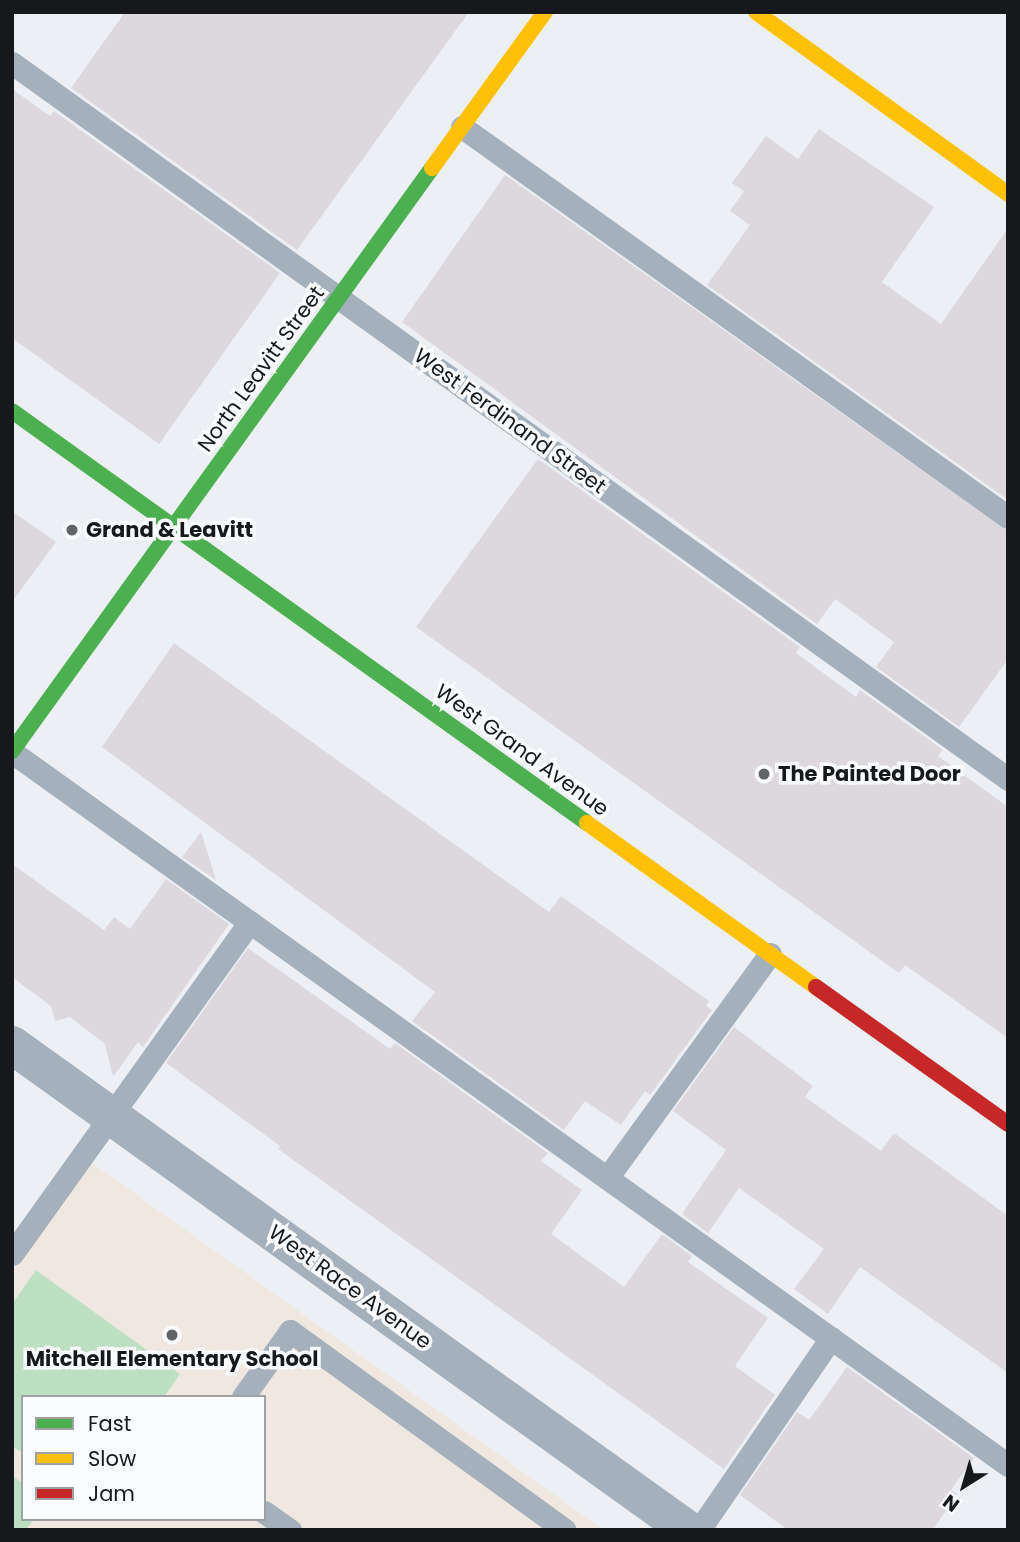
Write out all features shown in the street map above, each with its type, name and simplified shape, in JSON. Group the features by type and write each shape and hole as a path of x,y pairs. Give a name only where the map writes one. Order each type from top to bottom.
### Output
{"street":[{"name":"North Leavitt Street","path":"12,751 544,12"},
{"path":"756,12 1008,194"},
{"name":"West Grand Avenue","path":"12,411 1008,1124"},
{"name":"West Race Avenue","path":"12,1045 665,1523"}],"lane":[{"name":"West Ferdinand Street","path":"12,63 1008,779"},
{"path":"462,127 1008,517"},
{"path":"12,751 1008,1465"},
{"path":"12,1254 250,922"},
{"path":"607,1178 770,954"},
{"path":"244,1395 290,1331 565,1530"},
{"path":"699,1530 831,1338"},
{"path":"266,1512 290,1530"}],"shaded area":[{"name":"Mitchell Elementary School","path":"91,1162 604,1530 12,1530 12,1272"}],"green space":[{"path":"36,1270 180,1374 165,1395 21,1395 21,1452 12,1446 12,1304"},
{"path":"12,1476 21,1482 21,1521 33,1521 26,1530 12,1530"}],"building":[{"path":"125,12 469,12 297,250 71,88"},
{"path":"12,89 50,116 54,111 280,273 159,444 12,338"},
{"path":"819,129 934,207 882,282 941,324 1008,228 1008,500 707,285 750,225 730,211 744,191 732,183 766,136 798,159"},
{"path":"505,175 1008,531 1008,659 959,727 876,667 894,642 835,599 817,624 402,322"},
{"path":"538,459 800,647 796,653 856,697 860,690 943,750 938,756 1008,807 1008,1038 905,965 899,973 416,627"},
{"path":"12,511 56,542 12,602"},
{"path":"174,643 549,912 561,896 709,1001 706,1006 712,1010 650,1095 645,1091 621,1125 585,1101 564,1130 412,1021 435,992 102,747"},
{"path":"201,832 216,880 182,857"},
{"path":"12,864 104,930 114,917 130,929 166,879 229,924 143,1047 138,1042 113,1077 105,1044 70,1017 55,1021 51,1006 12,977"},
{"path":"248,948 390,1049 395,1043 548,1153 541,1161 582,1190 551,1234 624,1287 662,1234 692,1256 688,1262 768,1318 735,1366 775,1395 724,1469 278,1149 280,1146 166,1063"},
{"path":"734,1027 813,1086 805,1097 881,1151 894,1133 1008,1216 1008,1373 860,1267 828,1314 794,1289 824,1249 739,1188 708,1233 682,1214 726,1150 673,1111"},
{"path":"847,1367 974,1458 951,1490 957,1494 933,1530 788,1530 740,1495 797,1412 809,1420"}],"traffic: fast":[{"path":"12,751 432,168"},
{"path":"12,411 587,823"}],"traffic: slow":[{"path":"432,168 545,12"},
{"path":"756,12 1008,194"},
{"path":"587,823 816,987"}],"traffic: jam":[{"path":"816,987 1008,1124"}],"place":[{"name":"Grand & Leavitt","path":"72,530"},
{"name":"The Painted Door","path":"764,774"},
{"name":"Mitchell Elementary School","path":"172,1335"}]}
